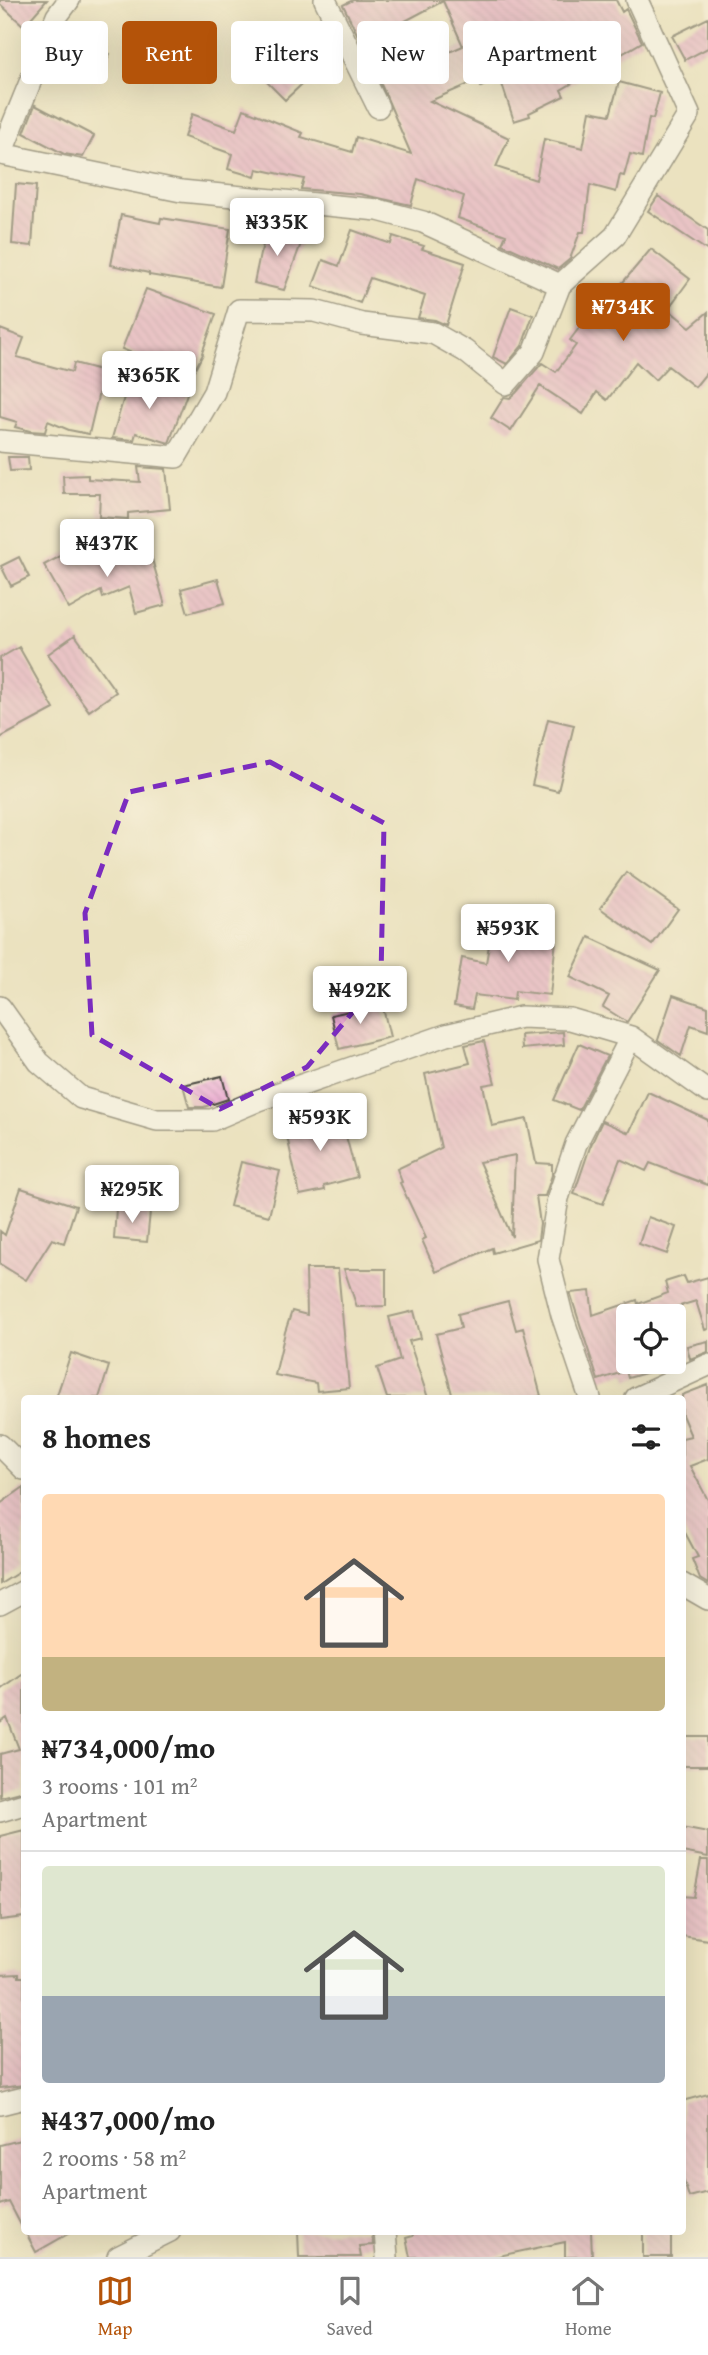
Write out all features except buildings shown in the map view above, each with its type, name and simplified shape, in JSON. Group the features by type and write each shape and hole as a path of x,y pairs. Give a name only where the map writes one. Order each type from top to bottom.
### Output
{"street":[{"path":"69,0 57,16 1,154 181,191 378,210 423,222 560,285"},
{"path":"325,0 378,107"},
{"path":"0,442 177,457 214,392 239,310 314,311 362,324 433,333 465,351 506,384 534,352 560,285 615,236 689,114 637,0"},
{"path":"0,1007 39,1062 81,1098 156,1120 212,1120 259,1100 446,1035 521,1017 570,1019 631,1037 708,1092"},
{"path":"589,1395 562,1315 548,1259 558,1198 576,1144 631,1037"},
{"path":"642,1395 708,1365"},
{"path":"0,1445 21,1466"},
{"path":"686,1586 708,1599"},
{"path":"0,1604 21,1593"},
{"path":"0,1811 21,1805"},
{"path":"0,2104 21,2099"},
{"path":"118,2257 162,2235"},
{"path":"385,2235 387,2257"}],"highlighted area":[{"path":"270,762 384,823 381,978 307,1067 220,1109 92,1035 85,913 129,792"}]}
